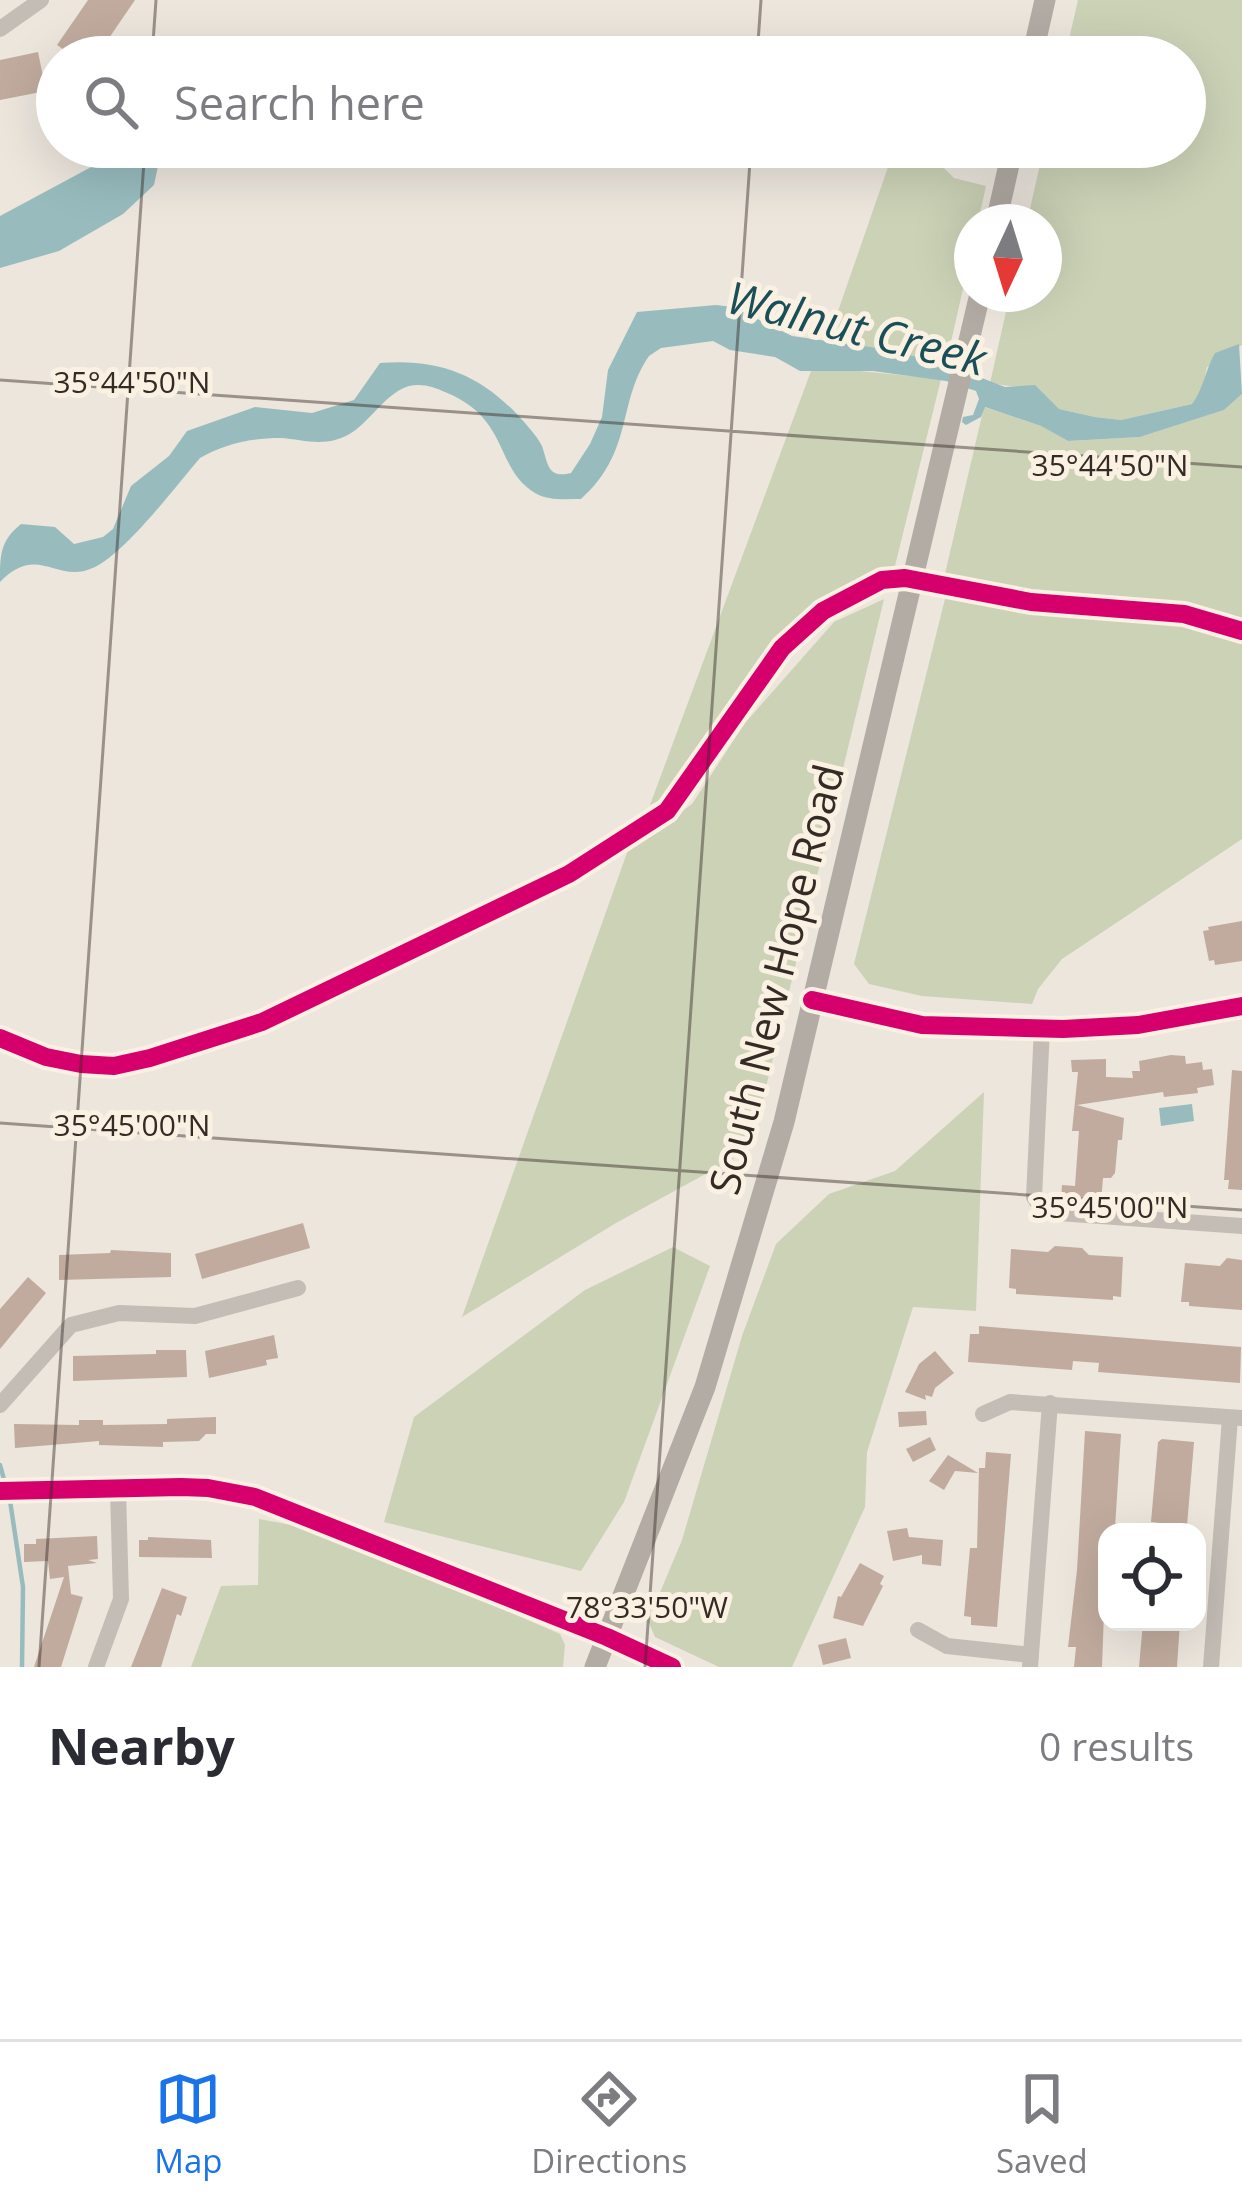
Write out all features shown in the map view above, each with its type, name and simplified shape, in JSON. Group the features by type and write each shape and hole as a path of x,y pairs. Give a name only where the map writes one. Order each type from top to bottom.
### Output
{"main road":[{"path":"1037,36 1045,0"},
{"path":"1000,204 1008,168"},
{"name":"South New Hope Road","path":"596,1667 706,1387 784,1122 976,312"}],"street":[{"path":"0,29 41,0"},
{"path":"812,1000 922,1025 1042,1028 1138,1025 1242,1006"},
{"path":"1042,1028 1034,1197 1044,1212 1242,1226"},
{"path":"0,1405 70,1325 119,1313 195,1316 298,1288"},
{"path":"983,1414 1010,1402 1236,1418 1211,1667"},
{"path":"919,1630 947,1646 1030,1661 1050,1403"},
{"path":"0,1491 208,1487 255,1497 608,1637 672,1667"},
{"path":"96,1667 121,1599 118,1490"}],"green space":[{"path":"1078,0 1242,0 1242,345 1207,367 1202,390 1192,404 1121,420 1059,409 1016,387 990,383 1006,312 1062,312 1062,204 1031,204 1039,168 1206,168 1206,36 1070,36"},
{"path":"888,168 944,168 954,178 986,186 982,204 954,204 954,312 958,312 946,364 828,340"},
{"path":"839,369 941,379 895,566 822,601 791,627 737,690 671,794 650,805 811,371"},
{"path":"1242,394 1242,622 1212,612 1064,598 944,578 984,407 1041,426 1068,441 1140,437 1224,410"},
{"path":"946,595 1027,609 1197,623 1242,638 1242,839 1062,959 1032,1004 922,996 869,984 854,964"},
{"path":"884,599 751,1149 616,1223 462,1317 628,850 692,804 745,723 834,622"},
{"path":"984,1092 976,1311 913,1307 867,1452 865,1507 792,1667 719,1667 655,1637 648,1621 682,1540 742,1336 776,1244 829,1194 895,1171"},
{"path":"673,1247 710,1266 624,1502 581,1571 384,1522 414,1417 585,1290"},
{"path":"259,1519 319,1530 560,1634 565,1645 563,1667 191,1667 221,1586 258,1585"}],"water":[{"path":"89,168 158,168 154,185 123,214 59,251 0,268 0,216"},
{"path":"733,307 792,336 884,349 946,364 1005,387 1035,385 1059,409 1121,420 1192,404 1215,353 1239,344 1242,394 1224,410 1140,437 1068,441 1041,426 985,407 981,417 966,425 963,417 973,415 979,399 976,391 946,381 873,371 800,371 775,357 730,350 713,341 661,348 649,356 639,373 617,445 598,481 581,499 563,499 540,496 522,483 491,429 466,403 437,389 414,385 390,397 356,430 335,440 259,439 200,458 136,533 95,567 69,572 26,565 0,582 3,549 21,524 55,527 74,544 103,537 113,529 131,486 169,456 187,431 255,407 312,413 354,400 380,363 442,367 477,382 530,428 553,472 571,473 602,417 608,370 637,312"},
{"path":"1192,1104 1194,1121 1161,1126 1159,1108"}],"building":[{"path":"88,0 135,0 110,36 63,36"},
{"path":"36,52 36,93 0,100 0,60"},
{"path":"1242,921 1242,961 1215,965 1214,960 1209,961 1203,931"},
{"path":"1185,1056 1186,1064 1202,1062 1203,1070 1212,1069 1214,1085 1197,1088 1198,1093 1164,1097 1163,1092 1077,1105 1124,1118 1122,1140 1118,1140 1115,1173 1103,1178 1101,1203 1061,1200 1062,1185 1075,1186 1079,1131 1072,1131 1078,1072 1072,1072 1071,1060 1106,1059 1106,1077 1133,1078 1132,1071 1140,1071 1139,1061"},
{"path":"1232,1070 1242,1071 1242,1190 1228,1189 1229,1180 1224,1180"},
{"path":"303,1223 310,1248 202,1279 195,1254"},
{"path":"1055,1246 1123,1257 1121,1297 1016,1294 1016,1289 1009,1288 1011,1249 1048,1252"},
{"path":"111,1250 171,1253 171,1277 59,1280 59,1255"},
{"path":"1227,1258 1242,1260 1242,1310 1181,1302 1185,1263 1220,1266"},
{"path":"28,1277 46,1293 0,1349 0,1309"},
{"path":"979,1326 1241,1347 1240,1383 1098,1372 1099,1363 1073,1361 1072,1370 968,1362 970,1334 979,1334"},
{"path":"274,1335 278,1358 266,1360 267,1365 209,1378 205,1351"},
{"path":"156,1350 186,1350 187,1377 73,1381 73,1356 156,1354"},
{"path":"935,1351 954,1373 935,1388 932,1397 925,1395 926,1400 905,1392 919,1364"},
{"path":"926,1411 927,1425 899,1427 898,1412"},
{"path":"216,1417 216,1434 206,1434 199,1441 163,1442 163,1447 99,1445 99,1441 15,1448 14,1424 79,1425 79,1420 103,1420 103,1425 167,1424 167,1419"},
{"path":"1085,1431 1121,1434 1115,1523 1098,1523 1102,1667 1074,1667 1076,1647 1068,1647"},
{"path":"930,1437 936,1450 913,1462 906,1449"},
{"path":"1158,1442 1194,1442 1187,1523 1151,1522"},
{"path":"986,1452 1011,1454 997,1627 971,1625 971,1617 964,1616 970,1548 977,1548 979,1468 985,1468"},
{"path":"948,1455 978,1473 955,1471 944,1490 929,1481"},
{"path":"907,1528 909,1537 943,1540 941,1566 922,1564 922,1555 893,1561 887,1531"},
{"path":"97,1536 98,1559 88,1560 97,1563 68,1566 71,1594 83,1597 61,1667 34,1667 64,1577 50,1579 48,1561 24,1562 24,1544 36,1544 36,1539"},
{"path":"139,1540 211,1540 212,1558 139,1557"},
{"path":"860,1563 884,1576 863,1626 833,1618 838,1596"},
{"path":"162,1588 187,1597 161,1667 131,1667"},
{"path":"1142,1631 1179,1631 1177,1667 1139,1667"},
{"path":"846,1638 851,1658 823,1665 818,1645"}],"waterway":[{"path":"0,1465 5,1483"},
{"path":"9,1494 23,1587 22,1667"}],"cycle path":[{"path":"0,1038 46,1057 81,1064 114,1066 150,1058 262,1022 569,874 667,811 782,648 823,611 882,580 905,578 1031,602 1184,614 1242,631"},
{"path":"812,1000 922,1025 1063,1029 1138,1025 1242,1006"},
{"path":"0,1491 181,1487 255,1497 672,1667"}],"water label":[{"name":"Walnut Creek","path":"857,327"}]}
